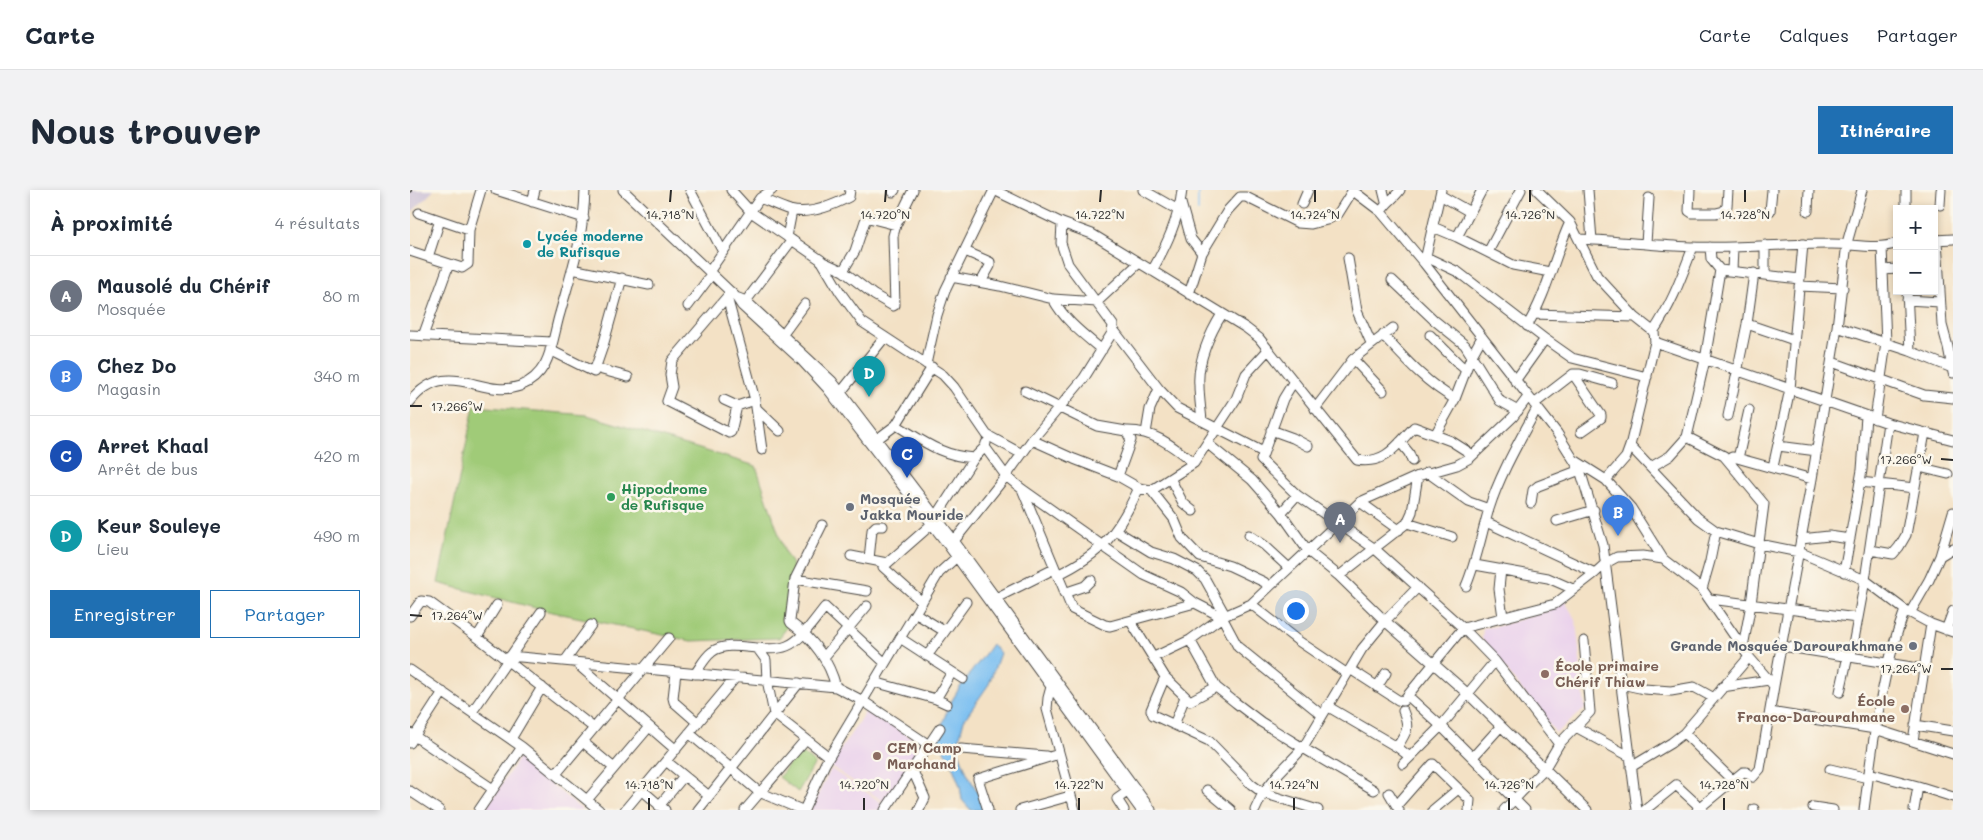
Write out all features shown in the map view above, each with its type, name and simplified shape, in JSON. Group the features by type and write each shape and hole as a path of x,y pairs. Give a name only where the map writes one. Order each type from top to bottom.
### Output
{"street":[{"path":"410,251 462,268 468,264 469,230 481,190"},
{"path":"496,190 584,218"},
{"path":"532,202 535,190"},
{"path":"410,402 421,390 430,385 448,380 461,380 499,388 512,388 529,382 541,371 551,346 572,269 584,218 585,190"},
{"path":"622,190 823,383 996,598 1151,810"},
{"path":"690,190 723,252"},
{"path":"731,190 751,212 821,260 843,271 893,306 896,305 893,236 896,225 913,190"},
{"path":"688,306 760,198 772,190"},
{"path":"760,198 792,210 826,208 849,197 850,190"},
{"path":"873,443 896,425 929,366 937,315 951,277 994,190 1062,223 1092,234 1246,328 1259,338 1357,460 1364,462 1384,458 1414,427 1450,441 1473,455"},
{"path":"1143,190 1179,207 1191,239 1202,253"},
{"path":"1152,271 1168,240 1179,207 1182,190"},
{"path":"1302,204 1308,190"},
{"path":"1382,212 1386,202 1383,190"},
{"path":"1386,202 1395,197 1400,190"},
{"path":"1457,237 1482,190"},
{"path":"1488,252 1521,190"},
{"path":"1537,190 1570,222 1597,276 1635,317 1653,332 1655,342 1630,446 1626,457 1606,480"},
{"path":"1588,190 1592,240"},
{"path":"1690,190 1689,211 1692,213 1724,211 1727,206 1728,190"},
{"path":"1770,211 1772,190"},
{"path":"1808,212 1809,190"},
{"path":"1644,810 1676,785 1700,809 1744,771 1754,777 1760,769 1770,712 1771,683 1782,646 1832,362 1843,288 1847,243 1862,190"},
{"path":"1906,190 1906,205"},
{"path":"1940,205 1941,190"},
{"path":"1190,294 1202,253 1228,210 1240,197 1246,197 1298,223 1311,224 1327,220 1338,214 1355,191 1382,212 1425,260 1516,382 1557,433 1580,470 1594,510 1606,563 1637,810"},
{"path":"1425,260 1440,193 1470,212"},
{"path":"1646,243 1649,198"},
{"path":"746,300 790,238 792,210"},
{"path":"419,212 469,230"},
{"path":"843,271 855,251 865,221 869,218 896,225"},
{"path":"428,257 440,220"},
{"path":"1527,326 1545,292 1550,272 1570,222"},
{"path":"1062,223 1061,243 1068,264 1158,389 1177,408 1263,452"},
{"path":"1433,227 1513,265 1550,272"},
{"path":"1580,239 1693,247 1847,243 1882,247 1893,244"},
{"path":"1938,240 1953,239"},
{"path":"1773,467 1790,389 1803,244"},
{"path":"1765,245 1765,274"},
{"path":"1653,332 1668,311 1693,247"},
{"path":"1710,247 1711,259 1720,270 1765,274 1800,283 1843,288"},
{"path":"1732,271 1733,247"},
{"path":"1844,572 1871,417 1881,380 1886,343 1882,247"},
{"path":"965,251 990,262 982,282"},
{"path":"1348,258 1358,311 1371,344"},
{"path":"821,260 835,284 862,322 943,375 954,387 987,435 1022,454"},
{"path":"1425,260 1458,272 1527,326 1572,358 1647,377"},
{"path":"951,277 982,282 1053,299 1097,302 1138,263"},
{"path":"423,336 449,264"},
{"path":"572,269 649,285"},
{"path":"1883,270 1893,269"},
{"path":"1651,467 1670,456 1687,438 1705,360 1720,270"},
{"path":"1728,416 1748,324 1754,273"},
{"path":"410,335 551,346 594,372 622,278"},
{"path":"1392,280 1434,320 1465,345 1500,401 1518,411"},
{"path":"1938,285 1942,325 1952,370"},
{"path":"731,295 746,300 824,372 840,392 873,443"},
{"path":"731,295 756,404 762,450"},
{"path":"731,295 672,361 670,375 672,387 667,401 728,433 731,432 736,406"},
{"path":"1910,351 1907,296 1940,302"},
{"path":"1053,299 1061,314 1102,350"},
{"path":"783,334 805,304"},
{"path":"1202,421 1198,383 1205,347 1212,329 1222,314"},
{"path":"1534,314 1635,317"},
{"path":"1748,324 1794,340"},
{"path":"1837,327 1910,351 1952,370"},
{"path":"1315,409 1353,359 1393,328"},
{"path":"954,541 1058,407 1067,400 1084,378 1113,329"},
{"path":"1383,335 1418,374 1455,400"},
{"path":"1430,335 1466,370"},
{"path":"840,392 885,337"},
{"path":"1436,435 1455,400 1471,357 1482,337"},
{"path":"1516,382 1545,339"},
{"path":"1655,342 1888,423 1953,440"},
{"path":"1032,440 1118,476 1139,488 1151,490 1171,480 1194,463 1236,399 1246,374 1268,350"},
{"path":"1353,359 1384,391"},
{"path":"1832,362 1924,395 1953,398"},
{"path":"595,368 628,377"},
{"path":"1574,374 1602,415 1601,418 1581,432"},
{"path":"1154,657 1190,640 1224,616 1251,604 1360,502 1427,472 1456,465 1473,455 1518,411 1533,403 1574,374 1612,383"},
{"path":"1294,381 1283,399 1261,460 1297,495 1375,549 1463,628 1495,661 1559,744"},
{"path":"1146,433 1150,409 1158,389"},
{"path":"1025,392 1097,426 1146,433 1173,447 1194,463"},
{"path":"724,400 736,406 756,404"},
{"path":"1466,586 1475,565 1489,509 1533,403"},
{"path":"756,404 780,431"},
{"path":"1737,458 1749,410"},
{"path":"1840,692 1850,656 1865,580 1888,423"},
{"path":"896,425 939,452 956,457 974,458"},
{"path":"1271,430 1308,446"},
{"path":"1118,476 1130,440 1126,431"},
{"path":"1870,550 1893,554 1906,535 1925,433"},
{"path":"922,602 883,568 934,521 974,458 985,447 987,435"},
{"path":"1687,438 1724,456 1773,467 1812,479"},
{"path":"1400,442 1409,452 1412,461"},
{"path":"1208,444 1252,480 1281,513 1308,551 1339,576 1385,621 1435,663 1587,810"},
{"path":"1630,446 1698,518 1716,530 1759,544 1799,552 1865,580 1907,612 1949,631 1953,611"},
{"path":"1778,446 1816,451"},
{"path":"985,447 1006,476 1022,489 1144,575 1181,592 1196,603 1224,616"},
{"path":"1724,456 1764,504 1751,604 1742,647"},
{"path":"1574,460 1606,480 1631,508 1663,559 1702,589 1742,647 1771,683"},
{"path":"1919,467 1948,474"},
{"path":"1532,503 1533,490 1538,486 1580,470"},
{"path":"1427,472 1470,502 1489,509"},
{"path":"1339,576 1407,523 1412,512 1418,476"},
{"path":"1171,480 1183,503 1193,511"},
{"path":"1860,482 1915,488"},
{"path":"996,598 1088,559 1104,545 1126,517 1139,488"},
{"path":"1022,489 1072,609 1104,625 1110,626 1131,622 1196,603"},
{"path":"1151,490 1174,519 1182,538 1200,557 1230,566 1264,582 1269,587"},
{"path":"1281,513 1297,495"},
{"path":"1360,502 1399,530"},
{"path":"1557,521 1594,510"},
{"path":"1864,810 1874,729 1888,663 1907,612 1929,580 1940,556 1953,512"},
{"path":"934,521 954,541 960,554 1051,687 1141,810"},
{"path":"1486,522 1595,573"},
{"path":"1407,523 1452,537"},
{"path":"822,525 795,579 790,623 804,633 824,657 836,687"},
{"path":"869,559 872,530 876,526 883,526"},
{"path":"1116,530 1151,552 1174,559 1197,571 1205,579 1238,647 1322,715"},
{"path":"1702,589 1716,530"},
{"path":"1249,535 1264,545 1289,568"},
{"path":"1801,539 1829,536 1850,539"},
{"path":"1940,556 1953,548"},
{"path":"689,733 759,792 803,810 829,757 939,572 960,554"},
{"path":"852,556 887,563"},
{"path":"1251,604 1297,640 1401,702 1408,696 1463,628 1555,604 1606,563 1618,557 1643,556 1663,559"},
{"path":"1475,565 1548,578 1573,589"},
{"path":"1501,569 1499,589 1504,617"},
{"path":"795,579 867,591"},
{"path":"1064,593 1085,586 1091,580"},
{"path":"1255,810 1263,792 1303,748 1362,649 1385,621 1418,587"},
{"path":"1710,600 1789,608 1858,618"},
{"path":"410,616 421,601 429,602 509,658 594,728"},
{"path":"927,656 966,602"},
{"path":"478,637 497,605"},
{"path":"824,657 868,606"},
{"path":"695,674 712,652 726,647 743,646 758,650 788,645 804,633 824,608 886,663"},
{"path":"472,712 541,612"},
{"path":"915,613 944,631"},
{"path":"1131,622 1165,676 1185,697 1193,701 1216,687"},
{"path":"1913,741 1931,624"},
{"path":"565,661 591,625"},
{"path":"556,774 669,638"},
{"path":"900,638 963,679"},
{"path":"1190,640 1216,687 1262,722 1374,790"},
{"path":"1504,810 1545,768 1559,744 1574,726 1590,712 1584,641"},
{"path":"1782,646 1924,669"},
{"path":"758,650 766,660 767,680 774,714 829,757"},
{"path":"1631,767 1672,743 1684,733 1750,657"},
{"path":"509,658 565,661 836,687 863,701 929,745"},
{"path":"1403,764 1441,726 1495,661"},
{"path":"575,662 676,750"},
{"path":"410,670 522,746 599,810"},
{"path":"676,672 674,702 698,723"},
{"path":"936,699 952,672"},
{"path":"1377,687 1386,673"},
{"path":"1165,676 1152,712 1156,717 1209,741 1251,784 1263,792 1318,810"},
{"path":"626,810 736,678"},
{"path":"874,682 936,699 947,704"},
{"path":"1722,687 1771,683"},
{"path":"698,810 799,684"},
{"path":"1621,684 1644,689 1671,690 1694,687 1714,698"},
{"path":"511,739 542,687"},
{"path":"1051,687 1047,709 1055,755 1075,810"},
{"path":"443,692 412,737 493,789"},
{"path":"1408,696 1526,810"},
{"path":"1174,725 1185,697"},
{"path":"1328,706 1397,747 1410,757"},
{"path":"1397,747 1407,729 1408,723 1403,711"},
{"path":"1770,712 1874,729 1953,754"},
{"path":"1915,725 1953,731"},
{"path":"1473,757 1501,726"},
{"path":"1574,726 1629,756"},
{"path":"587,800 649,727"},
{"path":"884,810 940,728"},
{"path":"1684,733 1732,780"},
{"path":"744,810 806,739"},
{"path":"582,742 614,768"},
{"path":"479,810 522,746"},
{"path":"961,750 1055,755"},
{"path":"988,810 978,779 1055,755"},
{"path":"666,761 709,796"},
{"path":"1389,792 1398,807 1433,764 1470,800 1469,810"},
{"path":"912,769 924,792 925,798 919,810"},
{"path":"1830,769 1918,786 1952,796 1953,786"},
{"path":"642,790 662,808 684,776"},
{"path":"1914,810 1918,786"},
{"path":"1433,810 1458,788"},
{"path":"1207,790 1231,810"},
{"path":"410,791 439,810"},
{"path":"1124,810 1117,800 1128,792"},
{"path":"1020,810 1070,796"},
{"path":"1813,807 1833,810"}],"shaded area":[{"path":"410,190 434,190 410,214"},
{"name":"École primaire Chérif Thiaw","path":"1564,600 1576,620 1585,709 1556,733 1482,639 1483,628 1499,626 1547,611"},
{"name":"CEM Camp Marchand","path":"867,709 923,745 886,803 830,766"},
{"path":"519,757 582,810 485,810"},
{"path":"831,769 884,804 880,810 810,810"}],"green space":[{"name":"Hippodrome de Rufisque","path":"474,406 587,415 756,466 785,553 793,566 789,625 779,638 691,641 543,610 438,583"},
{"path":"799,751 815,763 798,792 779,777"}],"water":[{"path":"992,644 1000,653 989,684 964,720 957,747 967,773 984,804 985,810 971,810 962,800 960,786 950,760 936,738 952,700 968,675"}],"waterway":[{"path":"1198,190 1198,211"}],"place":[{"name":"Lycée moderne de Rufisque","path":"527,244"},
{"name":"Keur Souleye","path":"869,397"},
{"name":"Arret Khaal","path":"907,478"},
{"name":"Hippodrome de Rufisque","path":"611,497"},
{"name":"Mosquée Jakka Mouride","path":"850,507"},
{"name":"Chez Do","path":"1618,536"},
{"name":"Mausolé du Chérif","path":"1340,543"},
{"name":"Grande Mosquée Darourakhmane","path":"1913,646"},
{"name":"École primaire Chérif Thiaw","path":"1545,674"},
{"name":"École Franco-Darourahmane","path":"1905,709"},
{"name":"CEM Camp Marchand","path":"877,756"}]}
